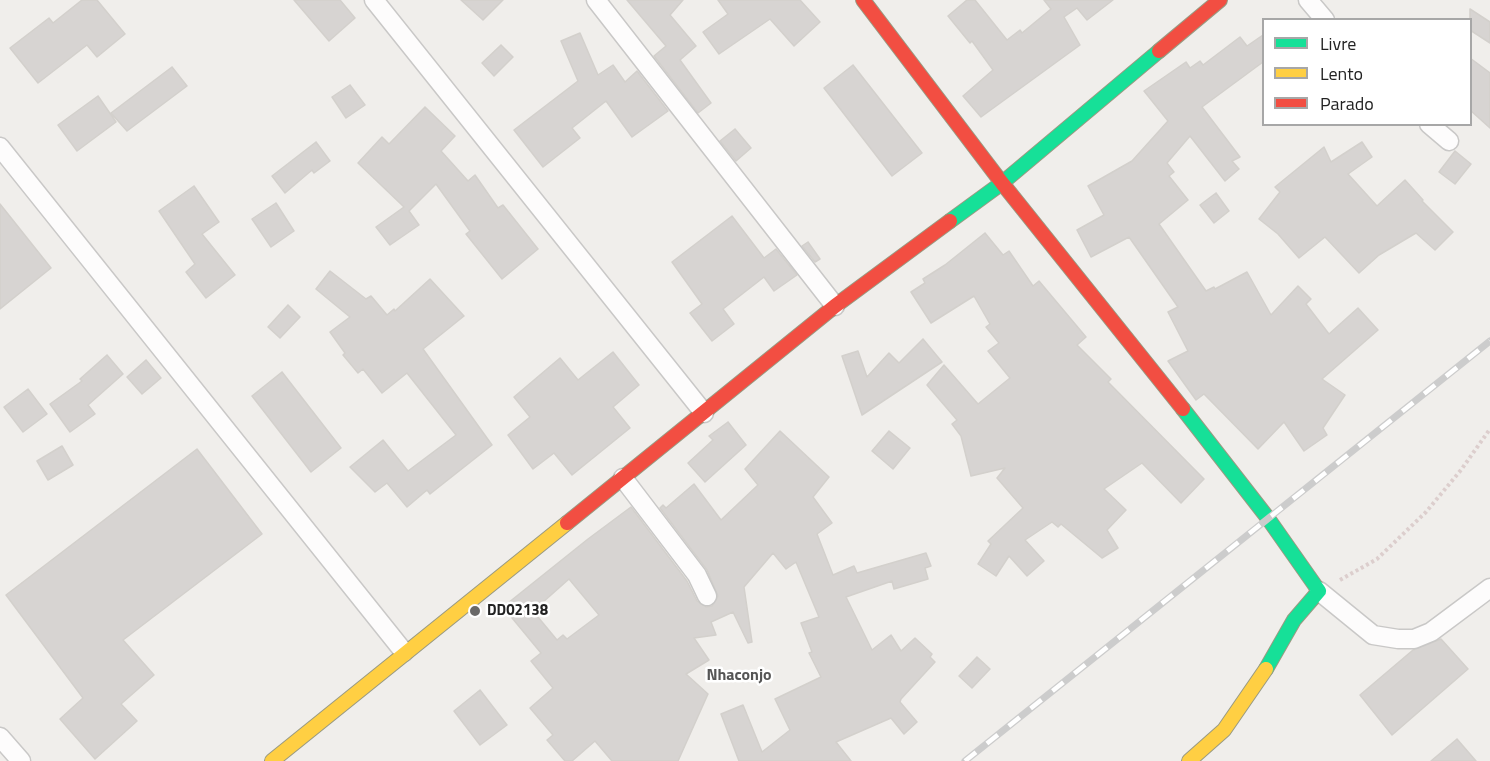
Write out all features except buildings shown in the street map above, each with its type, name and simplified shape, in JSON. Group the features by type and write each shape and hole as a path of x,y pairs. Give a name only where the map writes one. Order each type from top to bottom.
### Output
{"main road":[{"path":"863,0 1002,183 1125,334 1267,517 1319,591 1294,620 1269,664 1224,730 1190,761"},
{"path":"272,761 404,652 835,306 1002,183 1220,0"}],"street":[{"path":"374,0 704,413"},
{"path":"596,0 835,306"},
{"path":"1308,0 1323,18"},
{"path":"1431,126 1449,141"},
{"path":"0,147 404,652"},
{"path":"623,478 697,575 708,596"},
{"path":"1319,591 1373,635 1414,639 1431,632 1490,588"},
{"path":"0,737 21,761"}],"path":[{"path":"1319,591 1377,559 1433,504 1490,429"}],"railway":[{"path":"965,761 1490,341"}],"traffic: fast":[{"path":"950,221 1002,183 1159,51"},
{"path":"1183,409 1267,517 1319,591 1294,620 1266,669"}],"traffic: slow":[{"path":"272,761 567,523"},
{"path":"1189,761 1224,730 1266,669"}],"traffic: jam":[{"path":"863,0 1002,183 1183,409"},
{"path":"1159,51 1220,0"},
{"path":"567,523 835,306 950,221"}],"place":[{"name":"DD02138","path":"475,611"}],"district":[{"name":"Nhaconjo","path":"739,676"}]}
